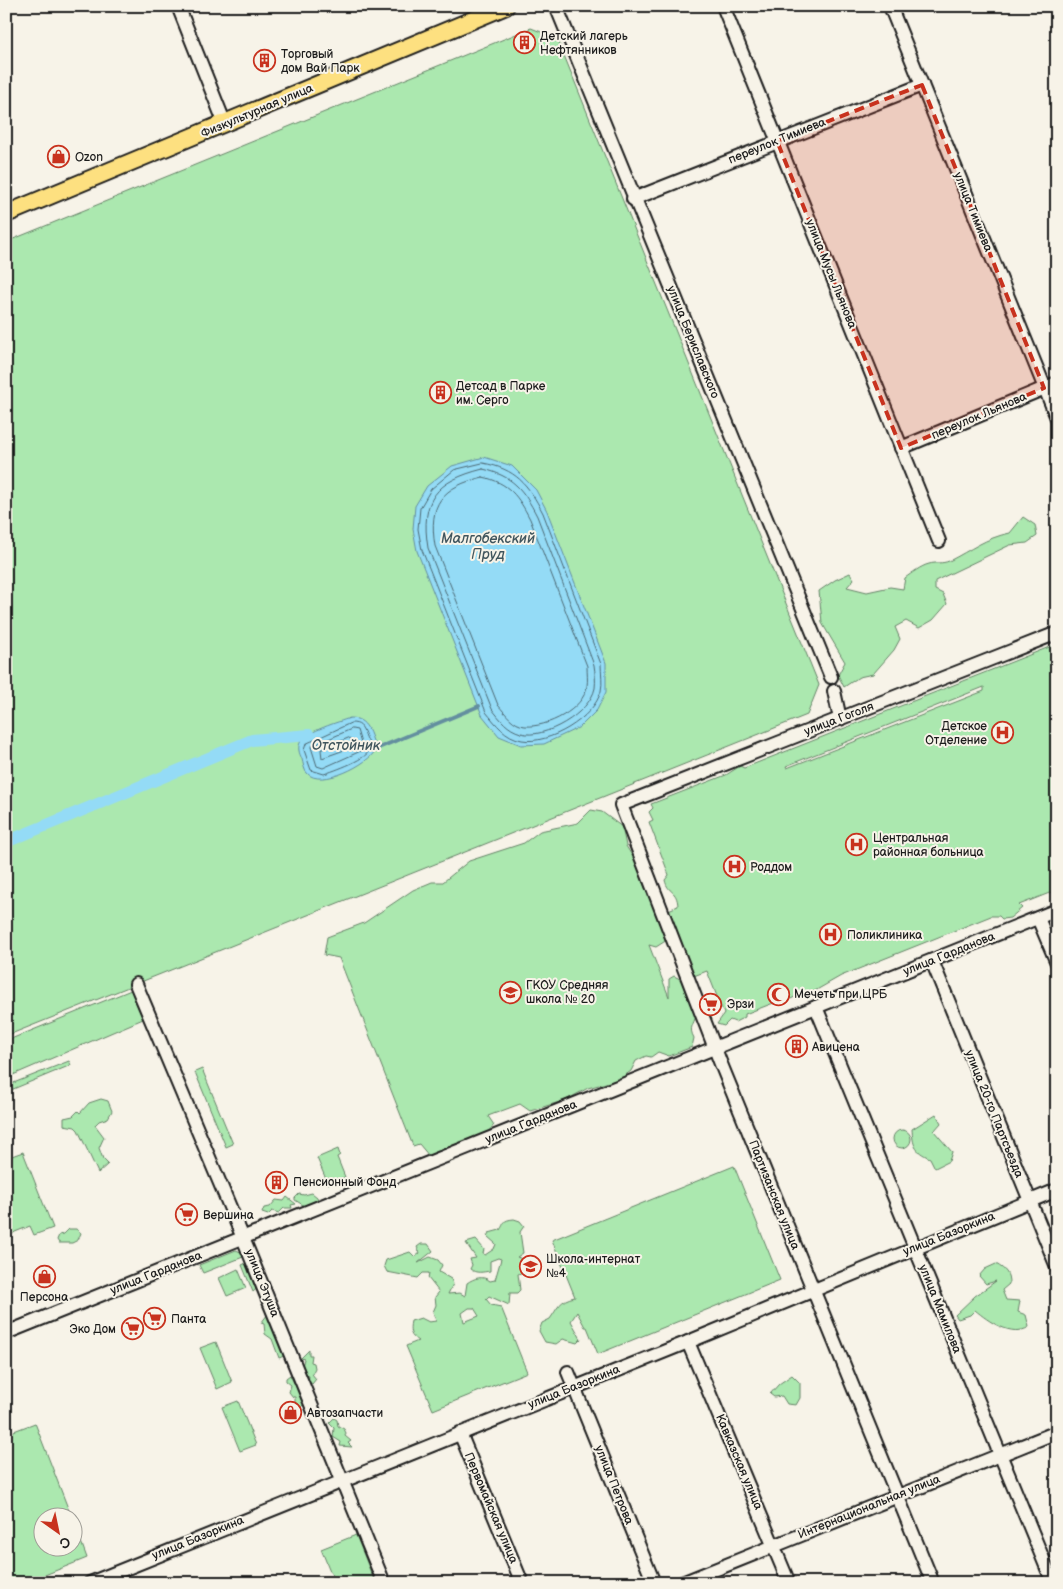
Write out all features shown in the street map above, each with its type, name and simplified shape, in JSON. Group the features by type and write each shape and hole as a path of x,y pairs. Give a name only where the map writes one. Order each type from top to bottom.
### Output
{"main road":[{"name":"Физкультурная улица","path":"6,214 506,6"}],"street":[{"path":"178,6 225,124"},
{"name":"улица Бериславского","path":"556,6 831,677"},
{"name":"улица Мусы Льянова","path":"723,6 939,541"},
{"name":"улица Тимиева","path":"890,6 1057,418"},
{"name":"переулок Тимиева","path":"634,200 777,141 922,85"},
{"name":"переулок Льянова","path":"901,448 1057,383"},
{"name":"улица Гоголя","path":"621,804 1057,633"},
{"path":"834,691 840,719"},
{"name":"Партизанская улица","path":"621,804 714,1048 933,1583"},
{"name":"улица Гарданова","path":"6,1333 1057,910"},
{"path":"1038,918 1057,963"},
{"name":"улица 20-го Партсъезда","path":"932,961 1057,1267"},
{"name":"улица Этуша","path":"136,984 243,1238 384,1583"},
{"name":"улица Мамилова","path":"816,1007 1053,1583"},
{"name":"улица Базоркина","path":"90,1583 688,1342 1057,1190"},
{"name":"Кавказская улица","path":"688,1342 789,1583"},
{"name":"улица Петрова","path":"568,1372 654,1583"},
{"name":"Интернациональная улица","path":"682,1583 1057,1432"},
{"name":"Первомайская улица","path":"460,1433 522,1583"}],"highlighted area":[{"path":"922,85 1044,388 901,448 777,141"}],"green space":[{"path":"531,28 557,38 819,685 807,715 6,1036 6,242"},
{"path":"1023,517 1035,525 1037,536 1027,543 1010,545 935,581 935,590 943,594 947,604 933,620 919,628 906,621 895,627 900,639 894,650 873,674 859,677 844,687 838,675 845,662 822,623 819,591 850,573 854,579 847,587 867,592 890,587 903,589 905,578 920,568 929,564 949,561 986,541 1010,533"},
{"name":"Центральная районная больница","path":"1057,644 1057,890 1019,905 1022,908 1010,918 1002,919 999,916 991,916 841,976 813,992 800,994 791,999 789,997 745,1014 745,1017 735,1022 730,1020 724,1026 717,1024 724,1014 707,971 691,977 666,911 678,906 676,897 666,884 665,880 669,875 649,822 653,820 649,812 653,808 651,804 726,775 740,766 744,768","holes":["984,687 984,691 787,768 786,766"]},
{"name":"ГКОУ Средняя школа № 20","path":"591,810 602,812 622,827 626,846 643,873 644,885 667,940 656,947 649,945 669,997 669,979 674,976 688,983 696,1012 691,1029 694,1038 692,1047 669,1056 658,1052 651,1057 646,1056 636,1061 631,1071 620,1079 588,1088 566,1100 530,1111 520,1104 488,1116 494,1125 488,1132 429,1156 419,1144 413,1146 339,958 324,955 327,937 364,923 413,890 432,882 443,882 469,861 524,843 540,831 578,823"},
{"path":"131,990 143,1019 6,1078 6,1041"},
{"path":"69,1061 71,1065 6,1092 6,1086"},
{"path":"202,1069 233,1144 226,1147 195,1072"},
{"path":"101,1099 108,1101 112,1111 108,1118 99,1121 95,1125 104,1137 99,1148 103,1159 108,1164 98,1173 78,1130 75,1127 64,1125 64,1118 73,1116 78,1111 80,1113 89,1103"},
{"path":"936,1114 941,1123 934,1131 952,1152 949,1161 935,1168 930,1158 915,1147 912,1129"},
{"path":"902,1130 908,1133 911,1139 908,1145 902,1148 896,1145 893,1139 896,1133"},
{"path":"338,1149 340,1155 337,1157 345,1177 328,1184 317,1158"},
{"path":"23,1152 53,1228 34,1235 30,1226 15,1232 8,1238 10,1245 6,1247 6,1158"},
{"path":"734,1166 780,1280 598,1354 587,1327 585,1327 577,1312 571,1321 581,1339 577,1343 563,1339 556,1344 545,1342 539,1331 542,1323 550,1319 562,1302 575,1297 552,1240"},
{"path":"312,1193 317,1197 319,1203 306,1207 295,1200 299,1194"},
{"path":"287,1197 296,1204 291,1205 292,1208 284,1208 279,1213 272,1211 268,1215 262,1213 264,1208 270,1207 276,1200 284,1201"},
{"path":"514,1219 520,1221 524,1226 520,1232 523,1253 517,1257 526,1264 524,1272 518,1274 520,1290 517,1293 510,1293 509,1305 489,1296 486,1299 491,1305 501,1307 527,1372 433,1410 406,1346 418,1341 411,1333 411,1321 421,1318 429,1322 436,1321 433,1312 436,1305 435,1297 439,1292 428,1278 429,1273 423,1273 418,1278 387,1272 384,1266 386,1260 410,1252 415,1257 420,1253 417,1247 421,1244 428,1244 433,1251 418,1263 430,1257 438,1260 442,1265 439,1272 451,1279 453,1284 448,1294 460,1293 465,1296 467,1283 470,1281 481,1278 490,1281 495,1280 501,1259 498,1258 490,1261 490,1271 472,1271 470,1269 472,1265 470,1259 476,1258 466,1243 476,1240 484,1249 483,1254 485,1255 494,1249 496,1244 487,1236 489,1233 500,1230 504,1222","holes":["469,1308 474,1308 479,1316 464,1322 462,1313"]},
{"path":"69,1229 76,1229 81,1233 78,1240 72,1243 59,1243 57,1240 59,1235 64,1234"},
{"path":"236,1250 248,1255 203,1273 199,1265"},
{"path":"251,1261 261,1285 253,1292 242,1265"},
{"path":"996,1264 1008,1274 1009,1284 1002,1290 1006,1300 1020,1301 1018,1312 1026,1315 1029,1327 1015,1331 1000,1327 975,1310 970,1315 958,1319 955,1315 975,1296 996,1281 986,1284 979,1276 985,1269"},
{"path":"238,1269 246,1288 227,1296 219,1278"},
{"path":"268,1314 289,1354 279,1358 272,1339 265,1334 264,1324 261,1323"},
{"path":"216,1342 232,1382 217,1389 200,1348"},
{"path":"309,1350 309,1355 312,1355 311,1362 314,1363 315,1368 312,1374 316,1379 312,1384 308,1382 309,1376 305,1375 302,1366 304,1359 301,1358"},
{"path":"290,1375 294,1383 297,1383 305,1403 299,1409 298,1404 295,1404 295,1397 289,1392 291,1385 286,1381 286,1378"},
{"path":"792,1375 800,1383 800,1398 796,1405 787,1404 782,1396 774,1397 770,1394 779,1384"},
{"path":"238,1401 256,1445 240,1451 222,1407"},
{"path":"334,1418 337,1420 338,1426 344,1429 345,1436 351,1441 348,1443 352,1447 340,1446 341,1442 333,1437 334,1428 329,1423"},
{"path":"35,1423 67,1506 32,1506 32,1556 82,1556 82,1544 87,1558 25,1583 9,1583 6,1576 6,1434"},
{"path":"356,1535 375,1583 335,1583 321,1549"}],"water":[{"name":"Малгобекский Пруд","path":"484,457 512,466 536,490 547,511 606,663 606,692 597,710 580,727 544,744 521,745 499,736 482,715 417,551 413,529 415,506 427,486 452,466"},
{"name":"Отстойник","path":"350,718 361,721 368,728 376,749 372,755 344,773 322,778 313,777 307,773 299,750 301,741 316,730"}],"waterway":[{"path":"376,749 479,706"},
{"path":"6,842 252,740 309,735"}],"place":[{"name":"Детский лагерь Нефтянников","path":"524,43"},
{"name":"Торговый дом Вай Парк","path":"265,61"},
{"name":"Ozon","path":"59,157"},
{"name":"Детсад в Парке им. Серго","path":"440,393"},
{"name":"Детское Отделение","path":"1003,733"},
{"name":"Центральная районная больница","path":"857,845"},
{"name":"Роддом","path":"734,867"},
{"name":"Поликлиника","path":"831,935"},
{"name":"ГКОУ Средняя школа № 20","path":"510,992"},
{"name":"Мечеть при ЦРБ","path":"778,994"},
{"name":"Эрзи","path":"711,1004"},
{"name":"Авицена","path":"796,1047"},
{"name":"Пенсионный Фонд","path":"277,1182"},
{"name":"Вершина","path":"187,1215"},
{"name":"Школа-интернат №4","path":"530,1266"},
{"name":"Персона","path":"44,1276"},
{"name":"Панта","path":"155,1319"},
{"name":"Эко Дом","path":"132,1329"},
{"name":"Автозапчасти","path":"291,1413"}]}
